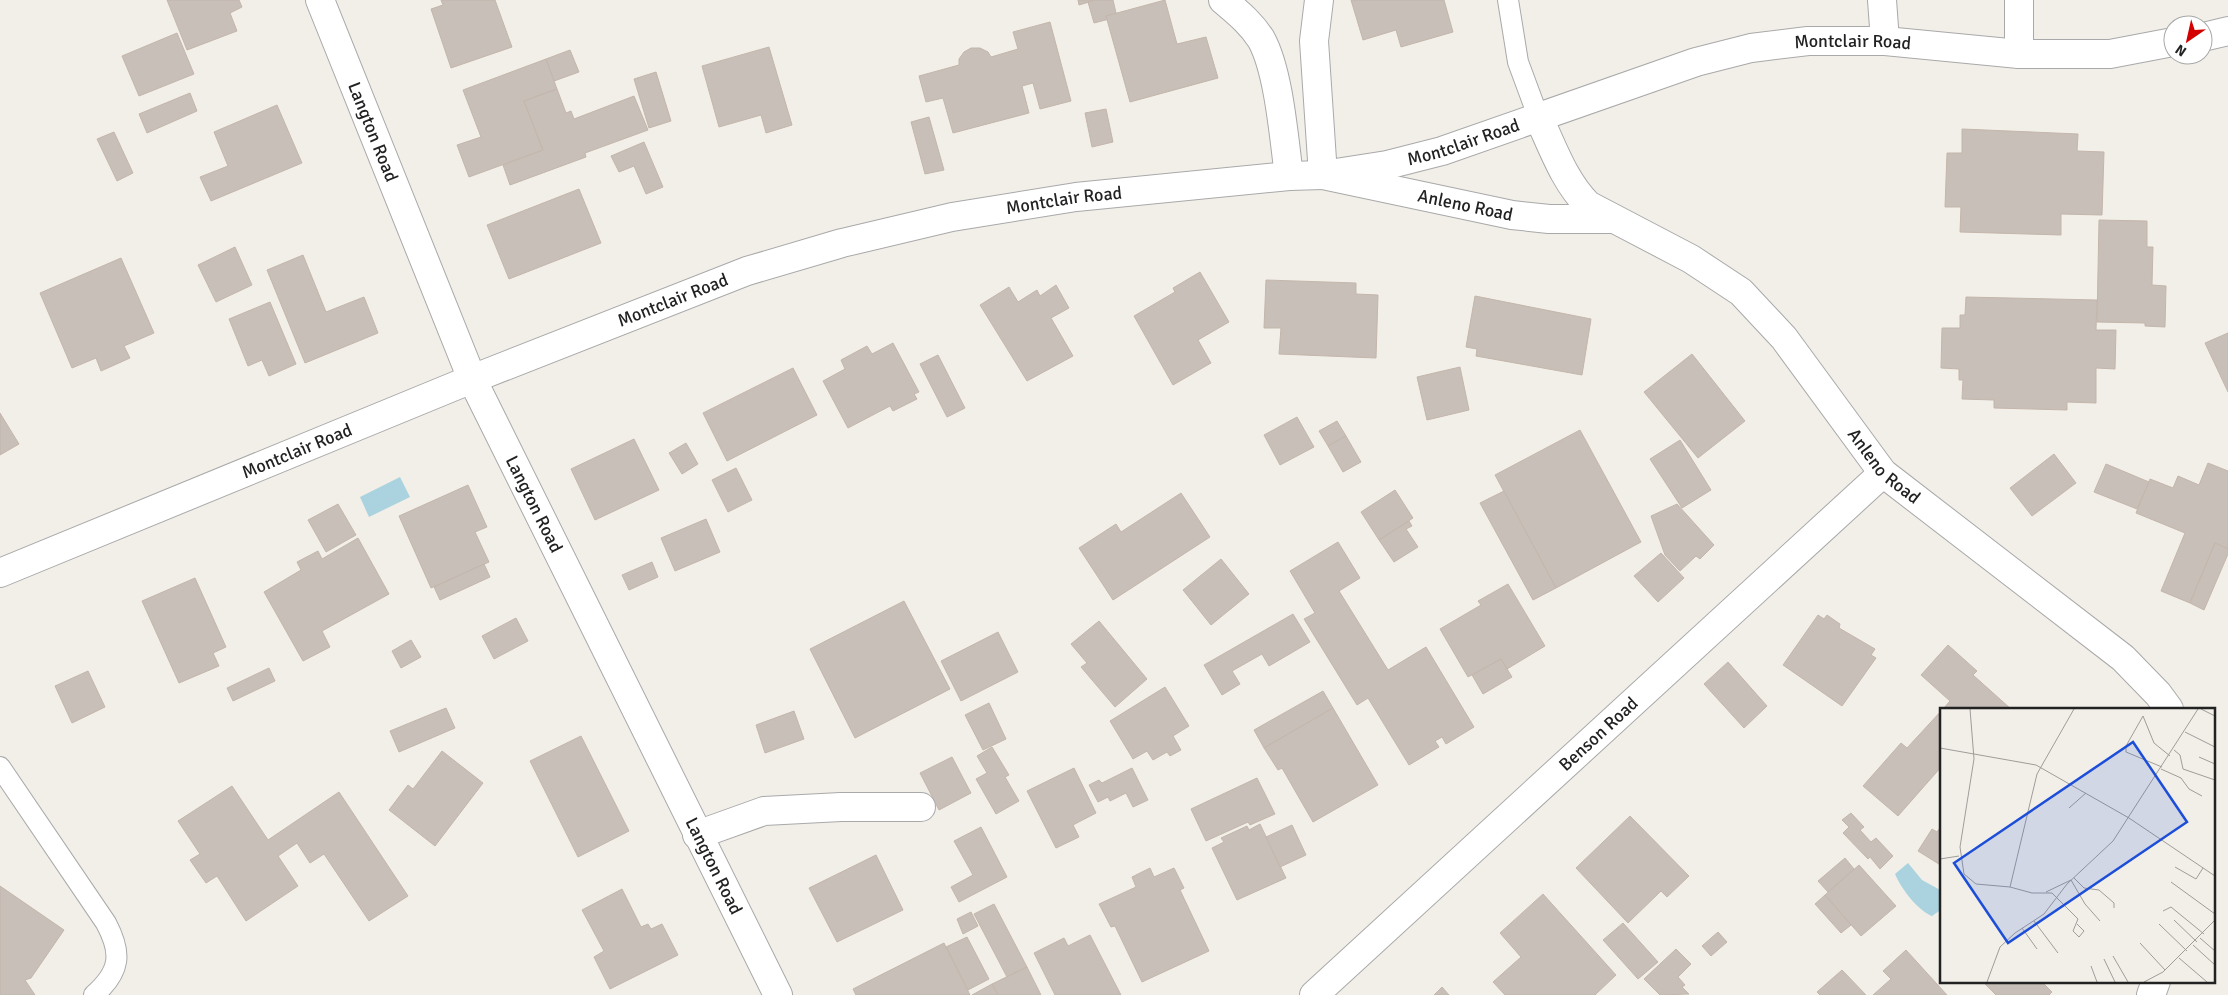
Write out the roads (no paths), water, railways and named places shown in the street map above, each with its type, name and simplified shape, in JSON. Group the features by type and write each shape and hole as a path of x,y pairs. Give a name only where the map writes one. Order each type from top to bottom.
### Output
{"street":[{"name":"Langton Road","path":"320,0 472,379 778,995"},
{"path":"1223,0 1249,23 1261,40 1279,101 1289,176"},
{"path":"1318,0 1314,41 1322,175"},
{"path":"1882,0 1885,41"},
{"path":"2019,0 2019,54"},
{"path":"2213,35 2228,31"},
{"name":"Montclair Road","path":"0,573 472,379 747,271 842,243 952,217 1076,197 1289,176 1322,175 1387,165 1442,151 1696,62 1751,48 1808,41 1885,41 2019,54 2110,54 2163,44"},
{"name":"Anleno Road","path":"1538,116 1566,178 1588,205 1611,219 1691,259 1741,292 1784,338 1883,473 2123,658 2158,694 2168,708"},
{"name":"Anleno Road","path":"1322,175 1512,214 1549,219 1611,219"},
{"name":"Benson Road","path":"1314,995 1883,473"},
{"path":"697,834 764,811 842,807 921,807"},
{"path":"2151,995 2156,982"}],"lane":[{"path":"1508,0 1518,62 1538,116"},
{"path":"0,767 115,939 119,954 113,971 94,995"}],"water":[{"path":"400,477 410,497 369,517 360,497"},
{"path":"1908,863 1922,880 1940,890 1940,910 1932,916 1928,914 1911,899 1895,874"}]}
